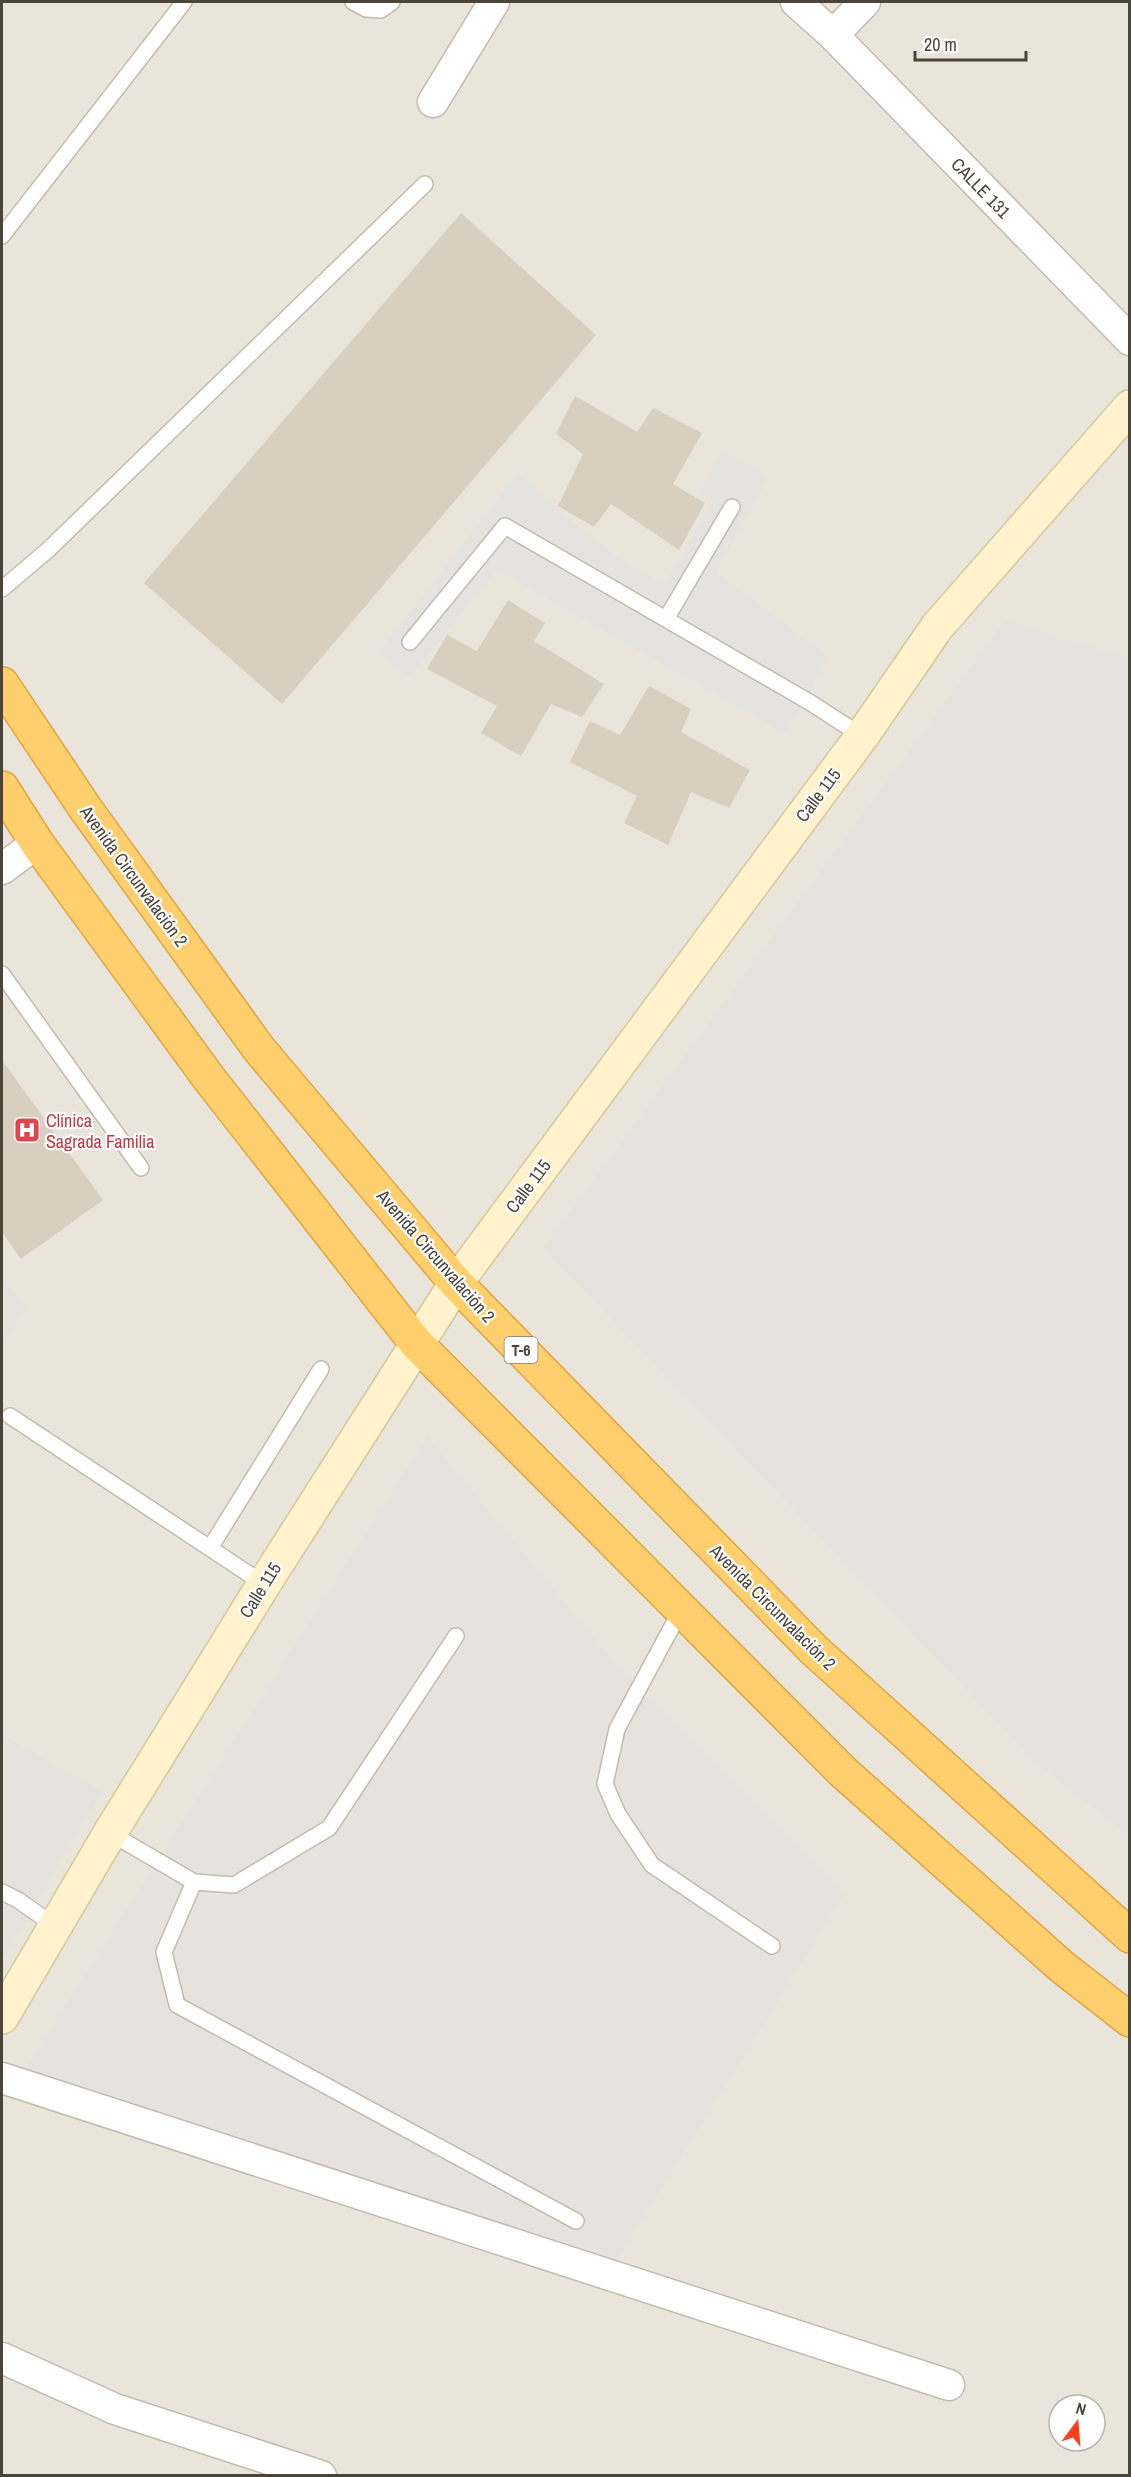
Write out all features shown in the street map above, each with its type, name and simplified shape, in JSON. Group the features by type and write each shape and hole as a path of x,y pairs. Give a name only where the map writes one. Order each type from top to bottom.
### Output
{"highway":[{"name":"Avenida Circunvalación 2","path":"2,684 85,808 259,1049 456,1283 814,1650 1130,1936"},
{"path":"2,788 37,843 208,1077 416,1343 842,1771 1061,1966 1130,2020"}],"main road":[{"name":"Calle 115","path":"2,2017 110,1833 264,1584 456,1283 862,736 937,627 1130,407"}],"street":[{"path":"434,102 494,2"},
{"name":"CALLE 131","path":"796,2 833,35 1130,340"},
{"path":"833,35 865,2"},
{"path":"2,869 37,843"},
{"path":"2,2078 949,2385"},
{"path":"2,2358 115,2409 321,2475"}],"lane":[{"path":"2,236 184,2"},
{"path":"353,2 366,9 381,10 392,2"},
{"path":"2,588 48,550 424,184"},
{"path":"666,619 732,507"},
{"path":"410,642 506,526 811,703 862,736"},
{"path":"2,974 141,1168"},
{"path":"210,1548 321,1369"},
{"path":"10,1416 264,1584"},
{"path":"681,1610 617,1729 605,1784 618,1814 652,1865 772,1946"},
{"path":"110,1833 194,1882 234,1885 330,1828 456,1636"},
{"path":"194,1882 164,1952 177,2004 576,2221"},
{"path":"2,1892 18,1900 55,1926"}],"shaded area":[{"path":"2,2 1129,2 1129,2475 2,2476"},
{"path":"722,450 770,477 716,572 829,657 786,734 497,570 410,677 377,654 518,472 562,513 615,555 664,584 711,503 698,494"},
{"path":"1005,620 1129,658 1129,1836 1037,1764 543,1248"},
{"path":"2,1277 26,1307 2,1349"},
{"path":"427,1436 622,1671 845,1894 605,2280 17,2081"},
{"path":"2,1735 102,1791 2,1962"}],"building":[{"path":"461,213 596,335 282,704 144,583"},
{"path":"575,396 637,432 653,408 702,433 673,484 705,503 679,550 611,504 594,527 558,506 583,454 556,434"},
{"path":"508,600 545,623 534,641 604,684 582,717 551,704 521,756 481,733 497,706 427,669 447,635 477,651"},
{"path":"649,686 691,709 681,732 750,770 729,808 691,792 668,845 624,823 637,796 570,762 590,721 620,735"},
{"name":"Clínica Sagrada Familia","path":"2,1060 103,1200 21,1259 2,1232"}],"place":[{"name":"Clínica Sagrada Familia","path":"27,1130"}]}
